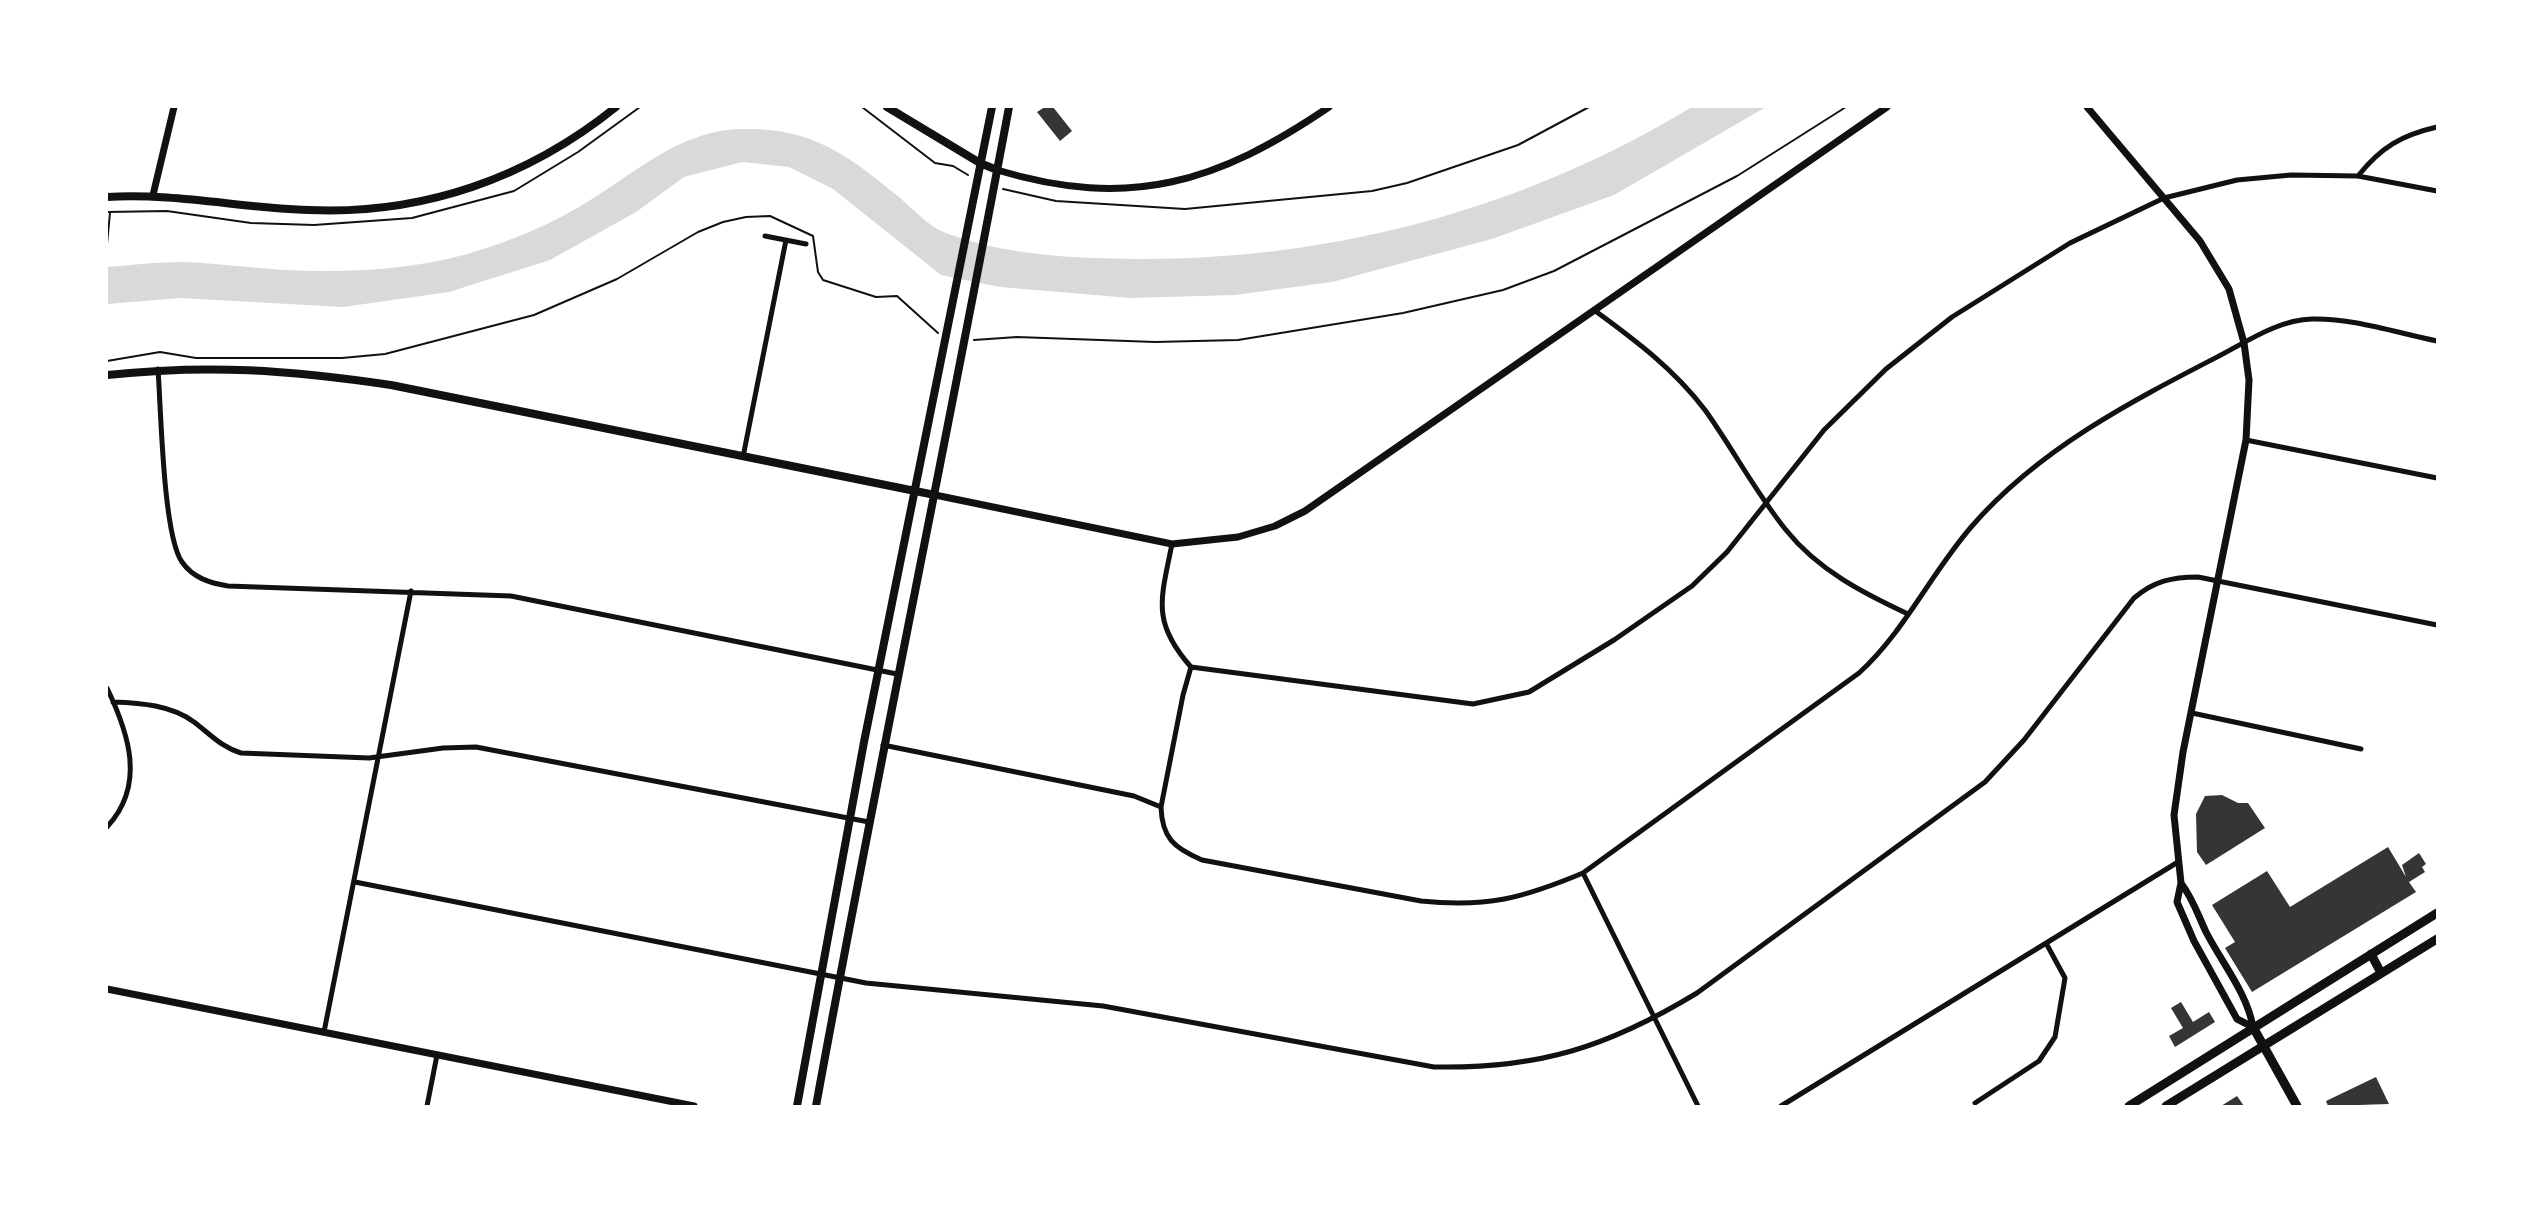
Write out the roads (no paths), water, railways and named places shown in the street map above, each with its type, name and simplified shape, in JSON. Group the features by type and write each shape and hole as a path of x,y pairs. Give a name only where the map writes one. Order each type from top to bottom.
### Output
{"main road":[{"path":"107,197 153,195 309,210 368,209 428,200 498,179 527,166 589,128 616,107"},
{"path":"887,107 980,163 997,170"},
{"path":"797,1106 850,818 992,107"},
{"path":"816,1106 897,674 969,336 1009,107"},
{"path":"107,375 158,369 262,369 391,385 934,495"},
{"path":"2129,1106 2437,913"},
{"path":"2166,1106 2437,939"},
{"path":"2371,954 2381,973"},
{"path":"2253,1027 2297,1106"}],"street":[{"path":"153,195 174,107"},
{"path":"997,170 1026,178 1097,190 1169,182 1213,170 1258,151 1329,107"},
{"path":"934,495 1172,544 1238,537 1275,526 1304,511 1887,107"},
{"path":"2087,107 2200,241 2218,268 2229,289 2244,343 2249,380 2246,440 2174,815 2181,883 2177,902 2194,941 2237,1019 2253,1027"},
{"path":"2358,176 2370,161 2395,140 2437,127"},
{"path":"1172,544 1162,595 1165,632 1191,667 1473,704 1521,694 1591,655 1692,586 1727,552 1824,430 1914,345 1952,317 2070,243 2164,198 2237,180 2291,175 2358,176 2437,191"},
{"path":"765,236 806,244"},
{"path":"743,457 786,240"},
{"path":"1594,310 1643,345 1681,383 1704,410 1786,530 1829,570 1850,585 1908,614"},
{"path":"1191,667 1161,807 1161,826 1168,841 1181,851 1202,860 1456,904 1497,902 1532,894 1583,873 1859,673 1881,653 1958,542 2029,471 2091,426 2273,327 2311,319 2339,321 2437,341"},
{"path":"158,369 171,537 178,556 189,570 205,581 228,586 511,596 897,674"},
{"path":"2246,440 2437,478"},
{"path":"355,881 840,977 936,991 1103,1006 1434,1067 1483,1068 1566,1055 1609,1041 1656,1018 1697,993 1985,782 2024,740 2134,598 2147,587 2180,577 2217,580 2437,625"},
{"path":"324,1032 411,592"},
{"path":"107,688 126,737 132,775 126,801 107,827"},
{"path":"113,702 154,706 178,713 192,720 222,745 241,753 378,758 443,748 476,747 869,822"},
{"path":"2192,713 2361,749"},
{"path":"883,745 1134,796 1161,807"},
{"path":"1782,1106 2178,862"},
{"path":"1583,873 1698,1106"},
{"path":"2181,883 2192,898 2206,932 2250,1012 2253,1027"},
{"path":"1975,1102 2039,1061 2055,1037 2065,978 2046,943"},
{"path":"107,989 694,1106"},
{"path":"427,1106 437,1055"}]}
